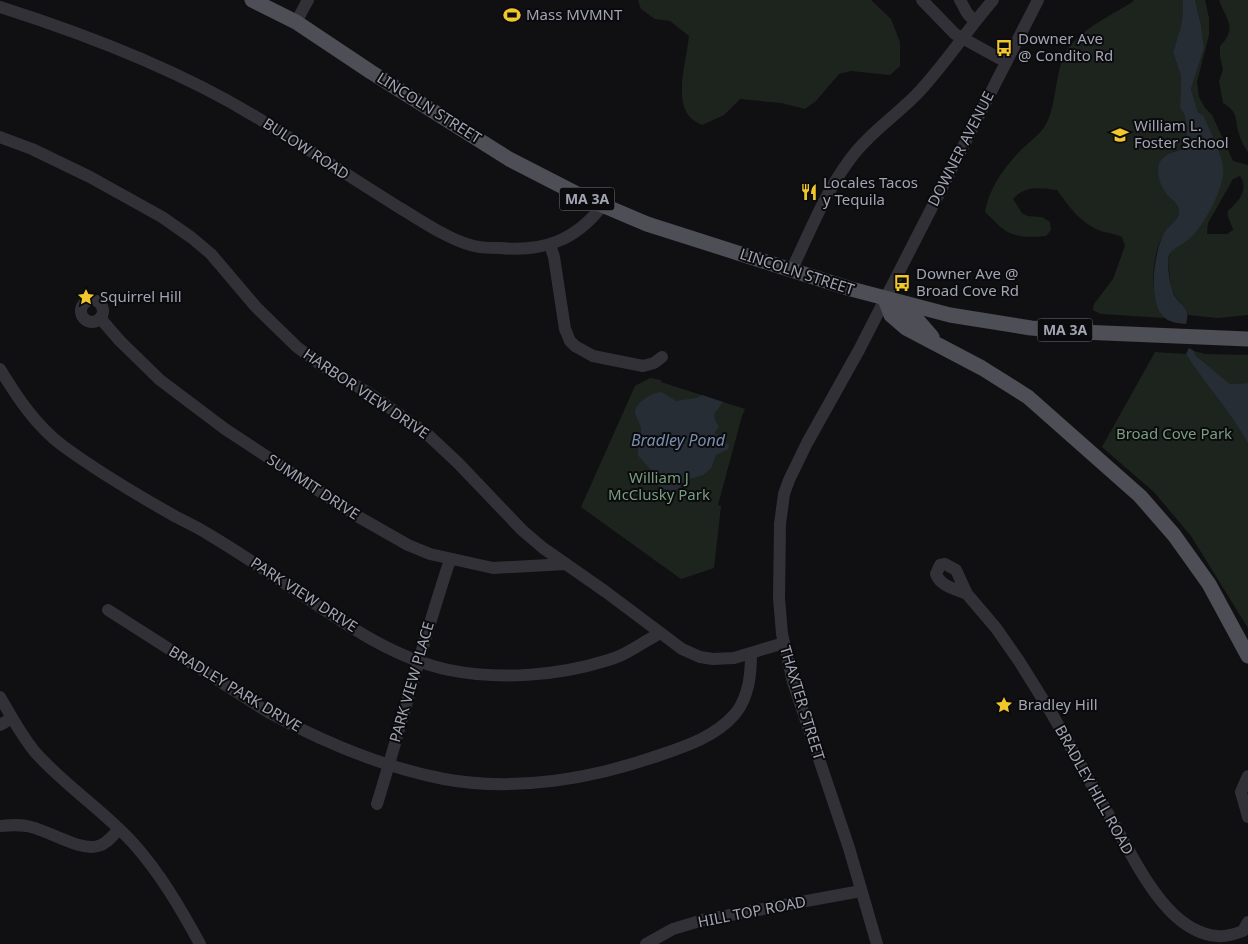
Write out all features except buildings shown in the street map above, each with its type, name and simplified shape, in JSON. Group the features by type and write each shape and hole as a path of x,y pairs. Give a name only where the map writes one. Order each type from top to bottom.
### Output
{"main road":[{"name":"LINCOLN STREET","path":"252,0 296,22 371,72 509,158 602,206 647,224 791,271 885,299"},
{"name":"MA 3A","path":"885,299 950,315 1031,328 1081,332 1248,338"},
{"path":"885,299 892,315 906,328 1001,379 1028,397 1140,496 1174,535 1209,584 1248,656"}],"street":[{"path":"296,22 308,0"},
{"path":"922,0 948,28 962,38 1006,62"},
{"path":"960,0 974,21"},
{"path":"791,271 827,198 848,162 865,142 915,96 974,21 993,0"},
{"name":"DOWNER AVENUE","path":"885,299 1038,0"},
{"name":"BULOW ROAD","path":"0,7 54,24 103,43 201,87 255,116 354,180 442,232 474,246 512,250 550,245 580,229 594,217 602,206"},
{"name":"HARBOR VIEW DRIVE","path":"0,137 32,149 90,177 162,217 192,238 211,254 256,307 297,346 321,365 367,392 426,433 446,451 522,530 682,649 700,657 713,659 734,658 784,643"},
{"path":"550,245 554,257 565,329 570,341 593,356 643,366 654,363 662,357"},
{"name":"THAXTER STREET","path":"876,944 849,848 793,682 784,643 779,598 779,554 784,494 789,480 885,299"},
{"name":"SUMMIT DRIVE","path":"100,318 120,341 160,380 226,429 357,516 408,545 450,560 494,568 566,564"},
{"name":"PARK VIEW DRIVE","path":"0,369 32,416 62,445 140,496 206,532 360,632 389,648 419,661 448,670 478,674 508,675 558,671 606,661 628,652 660,633"},
{"name":"PARK VIEW PLACE","path":"377,804 429,623 450,560"},
{"name":"BRADLEY HILL ROAD","path":"967,594 996,628 1019,661 1052,714 1148,884 1172,912 1192,928 1205,934 1229,936 1246,928"},
{"name":"BRADLEY PARK DRIVE","path":"108,610 268,712 326,741 389,765 446,779 504,783 567,778 635,764 682,748 703,738 735,714 743,702 750,672 751,653"},
{"path":"0,697 28,742 44,761 132,842 156,872 182,910 200,944"},
{"path":"0,725 12,718"},
{"path":"1248,776 1241,792 1248,817"},
{"path":"0,826 16,824 30,826 77,844 94,847 107,842 119,829"},
{"name":"HILL TOP ROAD","path":"646,944 653,938 672,929 703,920 861,891"}],"green space":[{"path":"638,0 871,0 891,19 900,42 900,66 890,75 851,71 839,74 816,101 805,109 781,103 740,99 724,115 702,125 689,116 682,99 689,36 670,21 655,19 641,9"},
{"path":"1134,0 1183,0 1181,26 1173,52 1181,76 1180,108 1185,116 1188,144 1186,148 1168,155 1168,196 1176,204 1179,214 1164,233 1160,242 1156,253 1153,276 1156,299 1165,318 1101,314 1093,310 1094,304 1113,279 1125,246 1122,237 1099,230 1084,221 1074,212 1057,190 1028,189 1013,199 1022,213 1027,216 1042,217 1050,222 1051,230 1046,236 1015,235 1001,227 985,212 994,185 1005,169 1023,148 1041,132 1046,124 1051,112 1059,71 1069,47 1090,28"},
{"path":"1195,0 1205,0 1209,18 1209,35 1197,82 1199,97 1205,108 1212,115 1233,161 1248,165 1248,315 1218,318 1188,315 1171,287 1168,260 1171,251 1188,240 1204,220 1223,165 1204,116 1198,112 1191,89 1204,48","holes":["1240,176 1244,187 1242,195 1228,211 1233,230 1227,234 1207,234 1208,223 1233,179"]},
{"path":"1219,0 1248,0 1248,152 1240,137 1234,113 1223,103 1219,81 1223,70 1220,46 1228,34 1229,23"},
{"name":"Broad Cove Park","path":"1194,351 1205,354 1248,355 1248,383 1230,384 1195,355"},
{"name":"Broad Cove Park","path":"1155,352 1186,354 1234,420 1248,444 1248,628 1191,536 1154,492 1102,447"},
{"name":"William J McClusky Park","path":"650,378 661,380 661,382 745,409 718,505 721,506 714,568 681,579 581,507 635,386"}],"water":[{"path":"1183,0 1195,0 1204,48 1191,89 1198,112 1204,116 1223,166 1221,184 1206,217 1188,240 1172,251 1168,261 1171,287 1174,295 1187,310 1186,324 1171,322 1164,317 1155,300 1154,288 1155,264 1160,241 1164,233 1177,218 1179,212 1177,205 1169,197 1161,184 1158,173 1159,163 1170,153 1186,148 1188,144 1185,116 1180,108 1181,76 1173,52 1181,26"},
{"path":"1189,348 1230,384 1248,383 1248,444 1234,420 1186,354"},
{"name":"Bradley Pond","path":"661,392 676,401 697,398 702,395 723,402 714,414 719,427 715,434 729,445 728,449 716,455 711,468 703,475 686,480 677,490 666,489 660,486 650,469 638,455 641,428 635,413 636,409 645,399"}],"place":[{"name":"Mass MVMNT","path":"512,15"},
{"name":"Downer Ave @ Condito Rd","path":"1004,48"},
{"name":"William L. Foster School","path":"1120,135"},
{"name":"Locales Tacos y Tequila","path":"809,192"},
{"name":"Downer Ave @ Broad Cove Rd","path":"902,283"},
{"name":"Squirrel Hill","path":"86,297"},
{"name":"Bradley Hill","path":"1004,705"}]}
